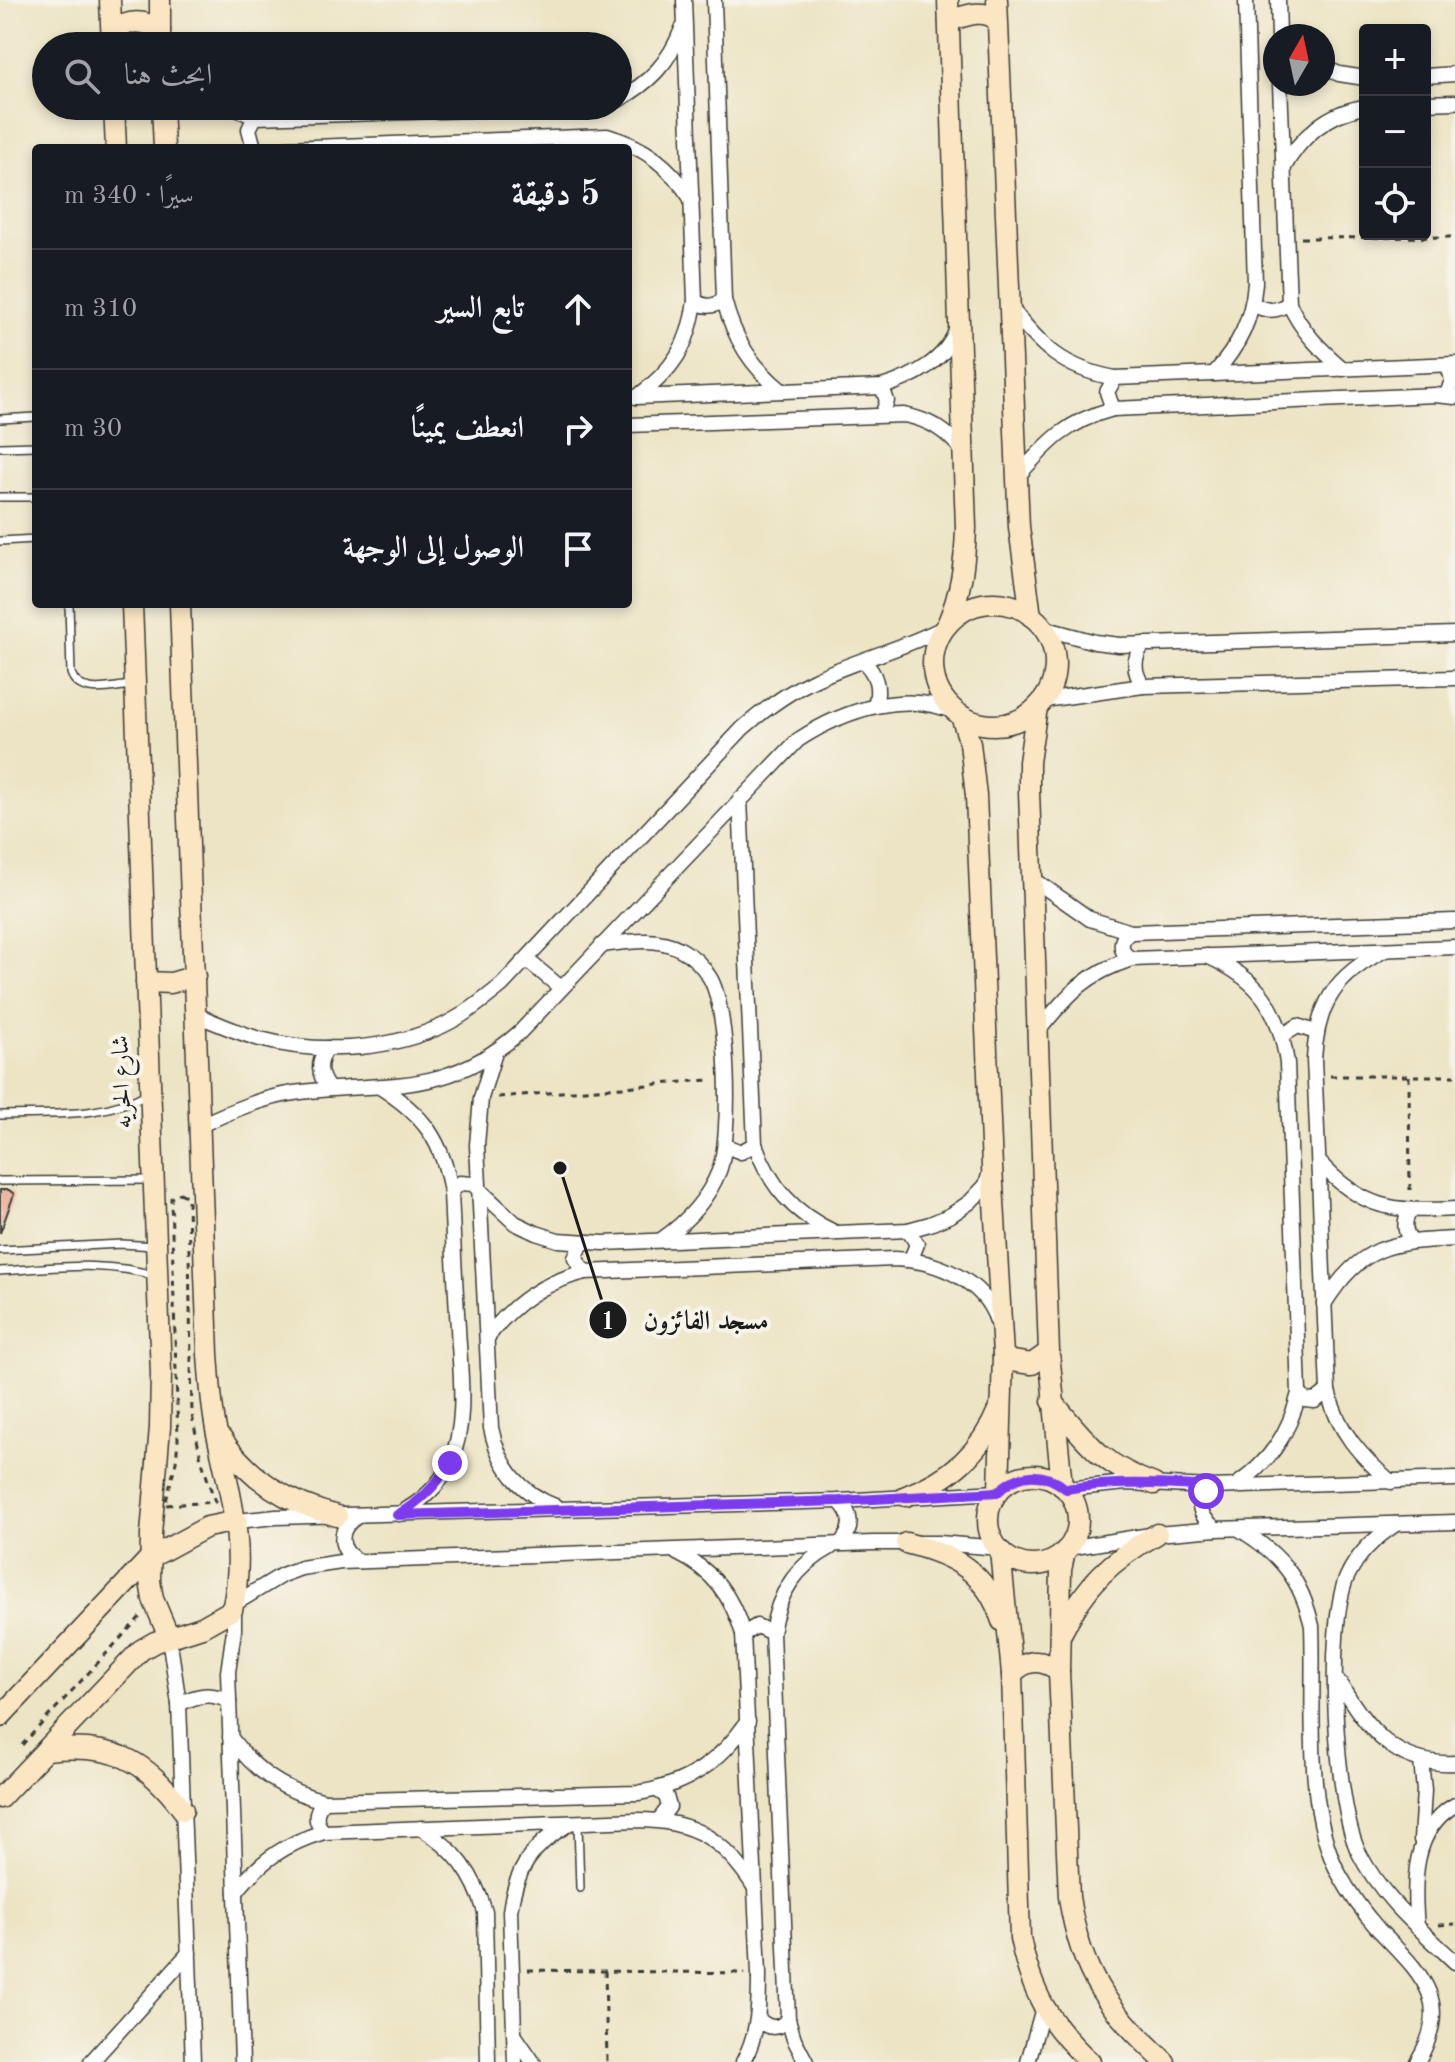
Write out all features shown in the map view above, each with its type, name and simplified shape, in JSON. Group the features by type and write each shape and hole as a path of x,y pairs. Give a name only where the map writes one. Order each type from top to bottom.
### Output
{"street":[{"path":"110,0 112,32"},
{"path":"160,0 162,32"},
{"path":"632,397 656,383 684,347 692,325 695,301 684,0"},
{"path":"714,0 724,300 738,342 757,369 782,391"},
{"path":"948,0 964,452 964,565 958,600 936,648 934,673 938,689 960,715 970,743 976,796 1003,1355 999,1491"},
{"path":"1214,374 1240,341 1253,304 1246,0"},
{"path":"949,21 979,13 991,15 997,10"},
{"path":"997,10 1021,557 1037,622 1050,640 1055,664 1054,677 1041,704 1029,762 1049,1352 1052,1401 1064,1487"},
{"path":"632,92 660,70 675,47 685,21"},
{"path":"119,32 130,22 141,22 153,32"},
{"path":"1335,72 1359,77"},
{"path":"1431,76 1455,74"},
{"path":"1280,96 1289,303 1297,322 1309,338 1343,369"},
{"path":"1431,103 1453,103"},
{"path":"1283,169 1294,148 1312,130 1333,116 1359,109"},
{"path":"115,120 116,144"},
{"path":"163,120 164,144"},
{"path":"253,144 249,129 254,120"},
{"path":"592,135 601,127 601,120"},
{"path":"389,144 592,135 626,141 646,151 679,181 692,200"},
{"path":"495,144 503,138"},
{"path":"695,301 713,306 724,300"},
{"path":"1253,304 1267,310 1283,308 1289,303"},
{"path":"1010,307 1045,348 1066,363 1090,373 1115,378 1451,364 1452,380 1451,396 1113,409 1069,425 1051,439 1017,477"},
{"path":"632,397 882,387 924,369 941,354 954,336 960,314"},
{"path":"1113,409 1107,392 1115,378"},
{"path":"882,387 887,401 882,415"},
{"path":"632,425 882,415 921,418 939,427 964,452"},
{"path":"196,1015 260,1039 327,1048 399,1041 437,1029 471,1010 502,985 743,728 790,693 816,679 924,638 947,626 959,615 987,604 1003,604 1037,622 1095,642 1143,644 1455,634"},
{"name":"شارع الحريه","path":"132,608 160,1427 150,1581 153,1599 169,1637"},
{"path":"180,608 208,1354 217,1431 237,1521 240,1565 228,1672 242,2062"},
{"path":"1143,644 1134,665 1143,686"},
{"path":"863,661 876,677 878,697 875,706"},
{"path":"201,1125 262,1100 329,1089 410,1085 440,1079 495,1052 520,1032 798,740 820,725 875,706 921,703 943,706 987,725 1001,725 1027,716 1041,704 1143,686 1455,678"},
{"path":"740,799 755,1144 764,1168 786,1199 815,1223 838,1234"},
{"path":"1033,879 1090,919 1131,932 1455,921"},
{"path":"1131,932 1124,937 1121,946 1124,954 1132,959"},
{"path":"602,945 657,941 678,948 697,961 711,979 719,1000 726,1146 710,1190 680,1226 661,1240"},
{"path":"1038,1031 1071,991 1089,977 1132,959 1455,947"},
{"path":"1385,950 1365,960 1340,982 1321,1011 1315,1032 1315,1076 1328,1391 1332,1409 1356,1449 1391,1482"},
{"path":"1207,956 1237,972 1262,994 1283,1035 1287,1063 1299,1393 1285,1434 1272,1454 1255,1472 1235,1486"},
{"path":"527,960 561,988"},
{"path":"146,982 171,983 195,976"},
{"path":"1283,1035 1298,1026 1315,1032"},
{"path":"327,1048 320,1064 320,1073 329,1089"},
{"path":"495,1052 481,1098 478,1122 491,1428 495,1451 507,1471 542,1502 565,1510"},
{"path":"379,1087 402,1101 422,1119 437,1141 447,1166 460,1371 458,1440 450,1463 437,1485 419,1503 397,1515"},
{"path":"726,1146 741,1152 755,1144"},
{"path":"1319,1162 1337,1181 1358,1196 1383,1207 1410,1211 1455,1209"},
{"path":"451,1192 456,1185 464,1182 473,1184 515,1223 536,1233 582,1243 838,1234 908,1230 951,1215 970,1202 986,1185 992,1167"},
{"path":"1410,1211 1405,1223 1411,1241"},
{"path":"908,1230 917,1244 911,1259"},
{"path":"1324,1305 1351,1268 1369,1255 1390,1245 1411,1241 1455,1239"},
{"path":"582,1243 575,1258 585,1272"},
{"path":"487,1338 506,1314 529,1295 565,1277 585,1272 911,1259 945,1270 976,1288 992,1306 1000,1329"},
{"path":"1003,1355 1011,1361 1032,1364 1049,1352"},
{"path":"460,1371 471,1377 484,1375 488,1370"},
{"path":"1299,1393 1305,1400 1315,1401 1328,1391"},
{"path":"906,1496 932,1486 966,1461 991,1427 1002,1401"},
{"path":"1052,1401 1087,1444 1107,1462 1129,1475 1154,1484"},
{"path":"217,1431 234,1456 255,1478 308,1509 337,1516"},
{"path":"1090,2062 1043,2008 1025,1962 1020,1938 1012,1674 1000,1549 988,1520 993,1500 999,1491 1008,1482 1030,1475 1053,1479 1064,1487 1072,1498 1078,1518 1061,1570 1059,1671 1069,1897 1073,1924 1091,1976 1107,2002 1133,2032 1166,2061"},
{"path":"1064,1487 1097,1484 1211,1487 1455,1479"},
{"path":"1211,1487 1201,1496 1199,1508 1204,1519 1216,1529"},
{"path":"0,1717 150,1558 207,1527 276,1517 839,1501 999,1491"},
{"path":"806,2062 788,2019 772,1633 775,1611 797,1571 814,1556 846,1538 851,1522 839,1501"},
{"path":"358,1516 346,1525 342,1539 347,1553 360,1561"},
{"path":"0,1798 141,1650 213,1622 232,1610 234,1604 282,1575 301,1568 360,1561 906,1543 971,1544 1000,1549 1017,1561 1037,1564 1048,1562 1067,1549 1157,1534 1216,1529 1455,1522"},
{"path":"1396,1524 1359,1555 1346,1578 1336,1626 1340,1787 1346,1819 1357,1849 1373,1878 1393,1904 1455,1962"},
{"path":"1239,1529 1261,1542 1280,1559 1295,1579 1306,1602 1312,1626 1314,1777 1324,1837 1337,1871 1363,1912 1424,1962 1435,2001 1436,2023 1430,2044 1417,2062"},
{"path":"1060,1635 1076,1603 1098,1575 1125,1552 1157,1534"},
{"path":"906,1543 942,1552 973,1572 996,1602 1008,1637"},
{"path":"673,1551 693,1561 719,1583 737,1612 743,1634 759,1973 759,2019 754,2041 743,2062"},
{"path":"1312,1626 1324,1618 1336,1626"},
{"path":"743,1634 757,1626 772,1633"},
{"path":"169,1637 179,1704 193,2062"},
{"path":"1012,1674 1019,1666 1029,1662 1050,1664 1059,1671"},
{"path":"1336,1679 1369,1728 1393,1748 1421,1761 1455,1763"},
{"path":"179,1704 205,1694 229,1701"},
{"path":"230,1737 261,1773 280,1786 302,1796 325,1801 638,1793 679,1783 700,1772 718,1758 748,1721"},
{"path":"46,1750 78,1746 139,1764 164,1784 183,1810"},
{"path":"1417,1927 1415,1899 1424,1819 1421,1761"},
{"path":"657,1790 668,1802 667,1813 659,1820"},
{"path":"324,1832 316,1817 325,1801"},
{"path":"1420,1848 1432,1826 1455,1805"},
{"path":"236,1892 249,1875 274,1854 303,1838 324,1832 659,1820 695,1830 726,1849 755,1888"},
{"path":"515,2062 510,1911 513,1889 521,1868 534,1849 551,1834 575,1823"},
{"path":"420,1828 456,1854 479,1891 485,1912 488,2062"},
{"path":"485,1912 497,1905 510,1911"},
{"path":"1424,1962 1438,1946"},
{"path":"91,2062 189,1953"},
{"path":"1028,2062 1043,2008"},
{"path":"759,2019 762,2024 774,2027 788,2019"},
{"path":"514,2034 533,2062"}],"lane":[{"path":"0,419 32,417"},
{"path":"0,447 32,446"},
{"path":"0,497 32,497"},
{"path":"0,541 32,539"},
{"path":"69,608 71,673 75,682 83,688 135,685"},
{"path":"0,1115 95,1112 117,1107 150,1092"},
{"path":"0,1181 153,1180"},
{"path":"0,1250 122,1244 156,1246"},
{"path":"0,1271 104,1266 123,1267 156,1276"},
{"path":"575,1823 580,1888"}],"path":[{"path":"1285,238 1455,237"},
{"path":"1315,1076 1455,1076"},
{"path":"1409,1076 1410,1211"},
{"path":"481,1098 725,1079"},
{"path":"180,1193 188,1197 192,1415 201,1459 215,1502 165,1505 174,1473 178,1440 171,1198 180,1193"},
{"path":"21,1746 141,1615 135,1610"},
{"path":"512,1970 759,1973"},
{"path":"605,1971 607,2062"}],"building":[{"path":"0,1190 9,1190 14,1194 0,1233"}],"place":[{"name":"مسجد الفائزون","path":"560,1168"}],"route":[{"path":"450,1463 437,1485 419,1503 397,1515 839,1501 998,1492 1008,1482 1030,1475 1053,1479 1066,1489 1126,1483 1211,1487 1206,1491"}]}
